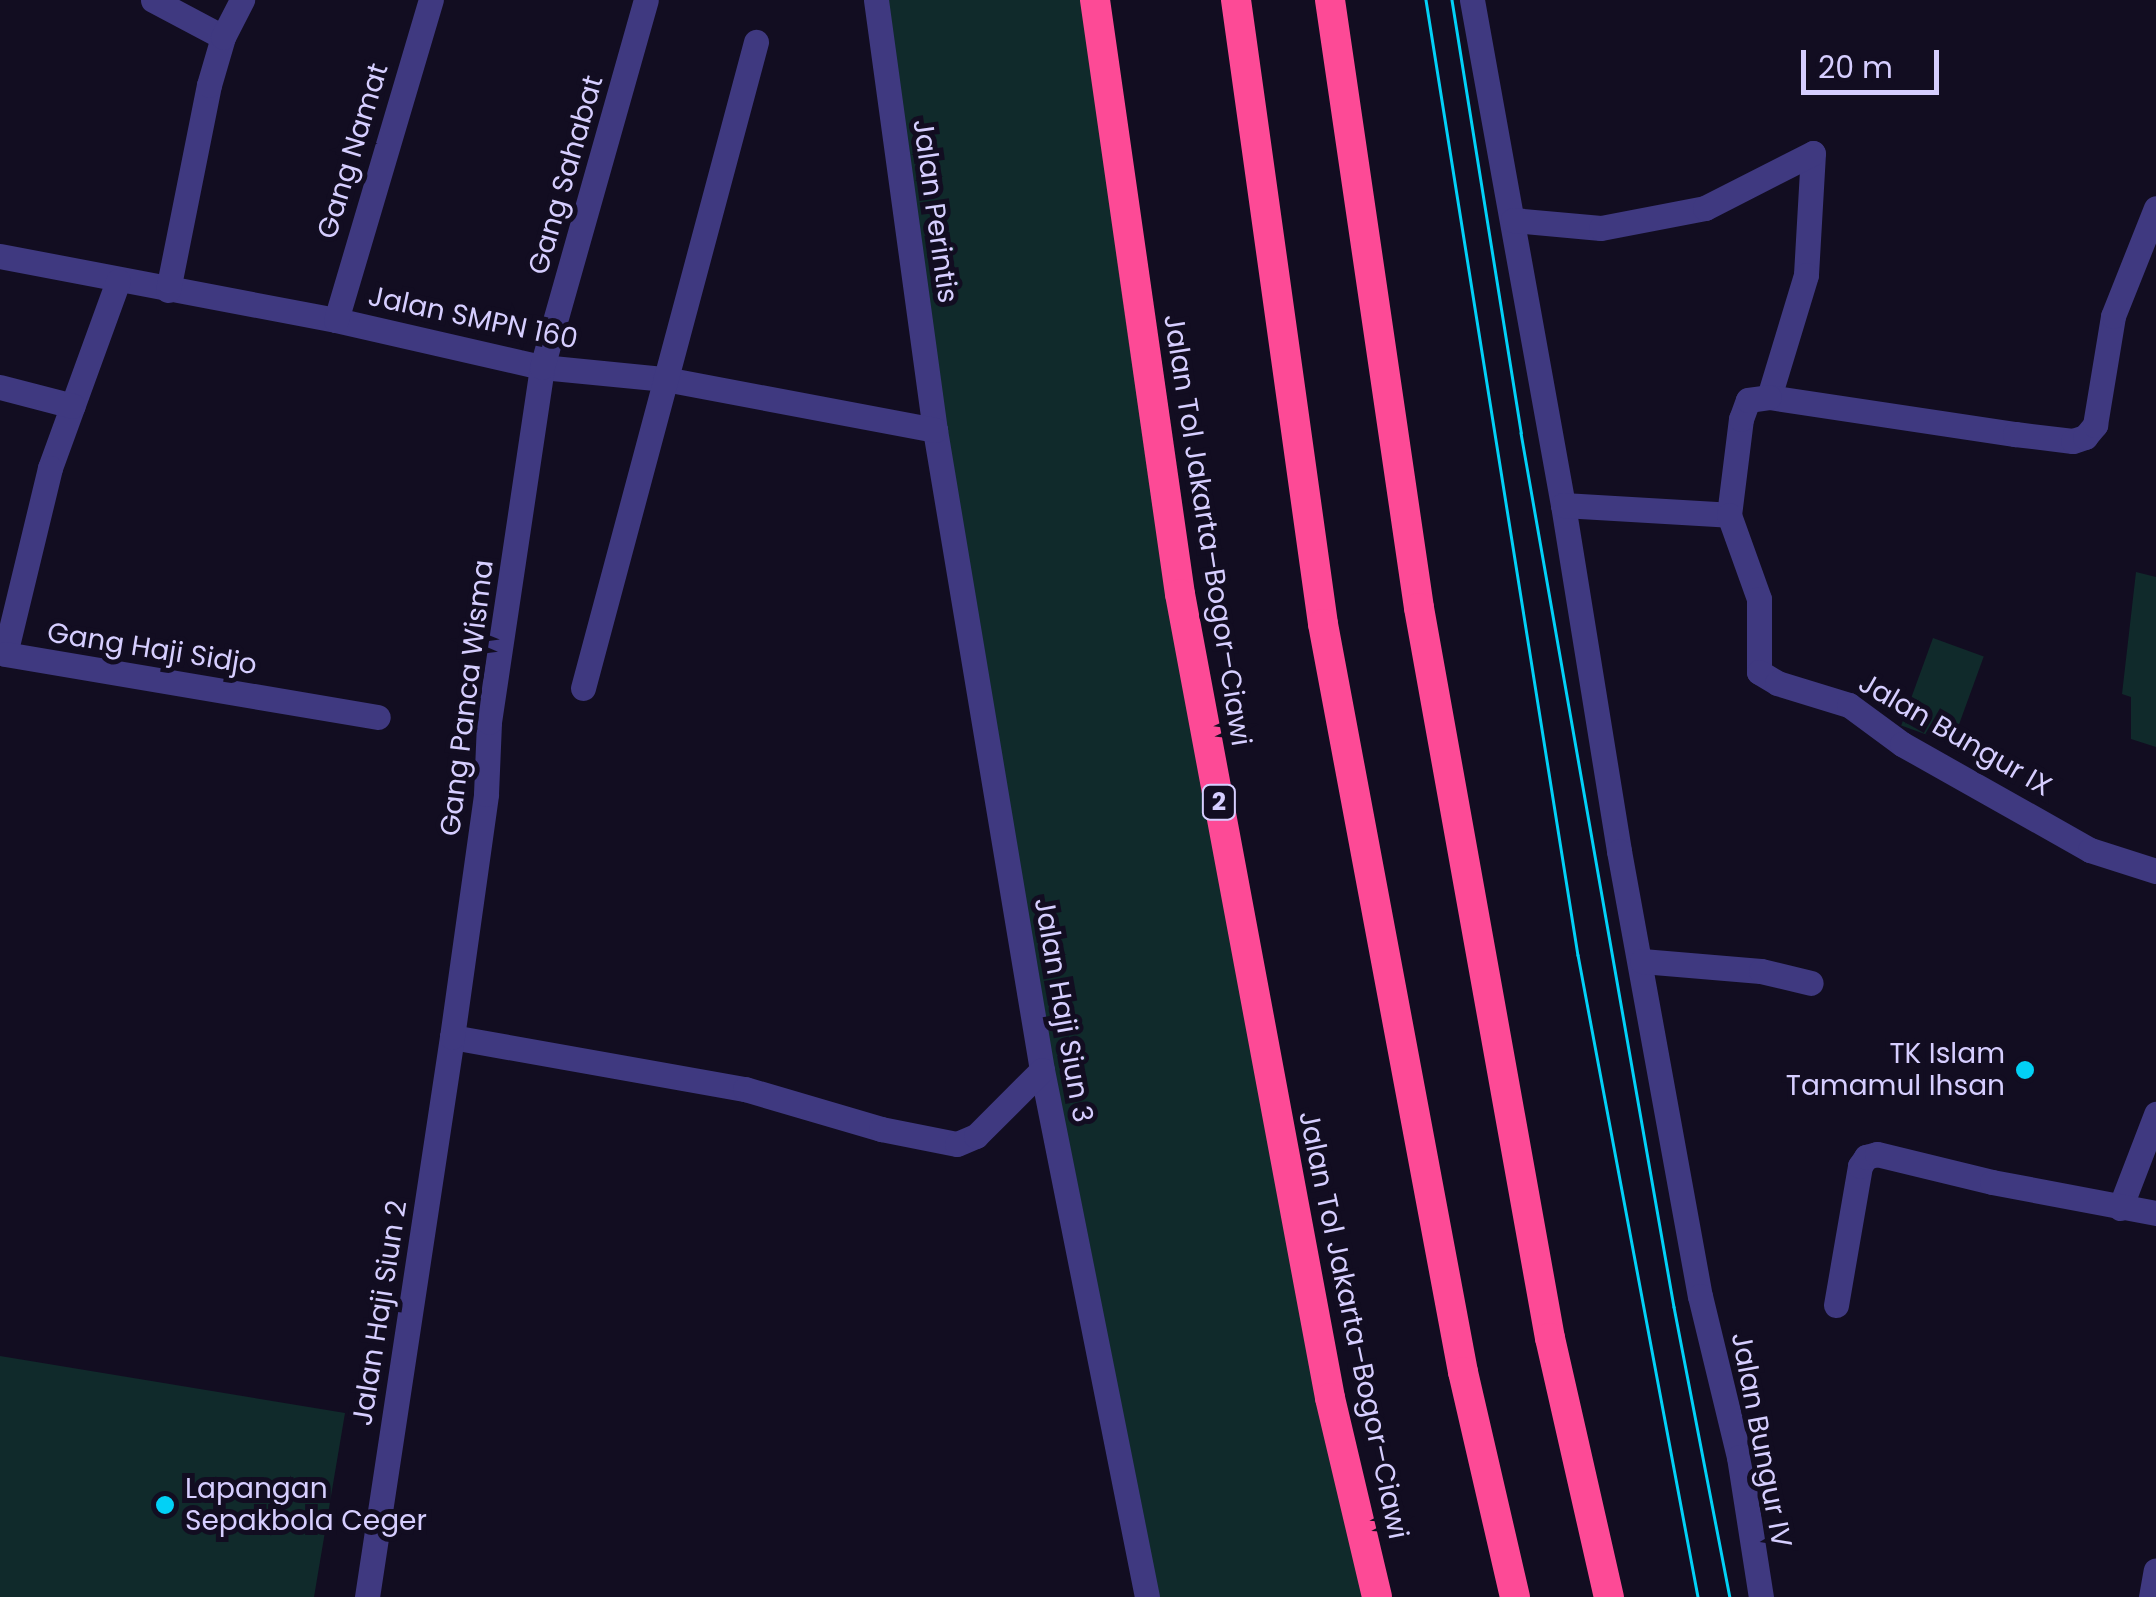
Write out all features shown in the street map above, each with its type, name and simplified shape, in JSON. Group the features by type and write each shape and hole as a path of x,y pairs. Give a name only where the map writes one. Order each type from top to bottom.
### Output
{"highway":[{"name":"Jalan Tol Jakarta–Bogor–Ciawi","path":"1096,0 1180,594 1330,1398 1376,1597"},
{"path":"1236,0 1323,624 1463,1372 1515,1597"},
{"path":"1330,0 1419,608 1550,1338 1609,1597"}],"street":[{"path":"154,0 223,37"},
{"path":"168,290 209,84 223,37 242,0"},
{"name":"Gang Namat","path":"336,320 431,0"},
{"name":"Gang Sahabat","path":"542,367 646,0"},
{"name":"Jalan Perintis","path":"876,0 935,430"},
{"name":"Jalan Bungur IV","path":"1472,0 1563,505 1619,851 1642,960 1700,1296 1739,1457 1761,1597"},
{"path":"583,688 756,42"},
{"path":"1512,220 1600,228 1705,208 1813,153 1806,276 1769,397"},
{"path":"1563,505 1729,515 1741,419 1748,400 1769,397 2073,441 2085,437 2095,425 2114,316 2156,208"},
{"name":"Jalan SMPN 160","path":"0,256 336,320 542,367 665,379 935,430"},
{"name":"Gang Haji Sidjo","path":"118,281 50,468 2,664 378,717"},
{"name":"Gang Panca Wisma","path":"452,1037 486,794 489,722 542,367"},
{"path":"0,387 74,406"},
{"name":"Jalan Haji Siun 3","path":"935,430 1042,1070 1147,1597"},
{"name":"Jalan Bungur IX","path":"1729,515 1758,599 1759,672 1777,682 1849,705 1902,744 2090,850 2156,871"},
{"path":"1642,960 1761,970 1812,982"},
{"path":"452,1037 745,1089 881,1129 957,1144 976,1136 1042,1070"},
{"name":"Jalan Haji Siun 2","path":"367,1597 452,1037"},
{"path":"2120,1208 2156,1114"},
{"path":"1836,1306 1860,1166 1866,1157 1876,1154 1992,1182 2156,1213"},
{"path":"2152,1597 2156,1570"}],"green space":[{"path":"876,0 1107,0 1180,594 1377,1597 1157,1597 1069,1208"},
{"path":"2136,572 2156,577 2156,747 2131,739 2131,697 2122,694"},
{"path":"1933,638 1984,656 1952,744 1901,725"},
{"name":"Lapangan Sepakbola Ceger","path":"0,1356 345,1413 314,1597 0,1597"}],"tram line":[{"path":"1426,0 1578,955 1698,1597"},
{"path":"1452,0 1521,433 1674,1307 1730,1597"}],"place":[{"name":"TK Islam Tamamul Ihsan","path":"2025,1070"},
{"name":"Lapangan Sepakbola Ceger","path":"165,1505"}]}
